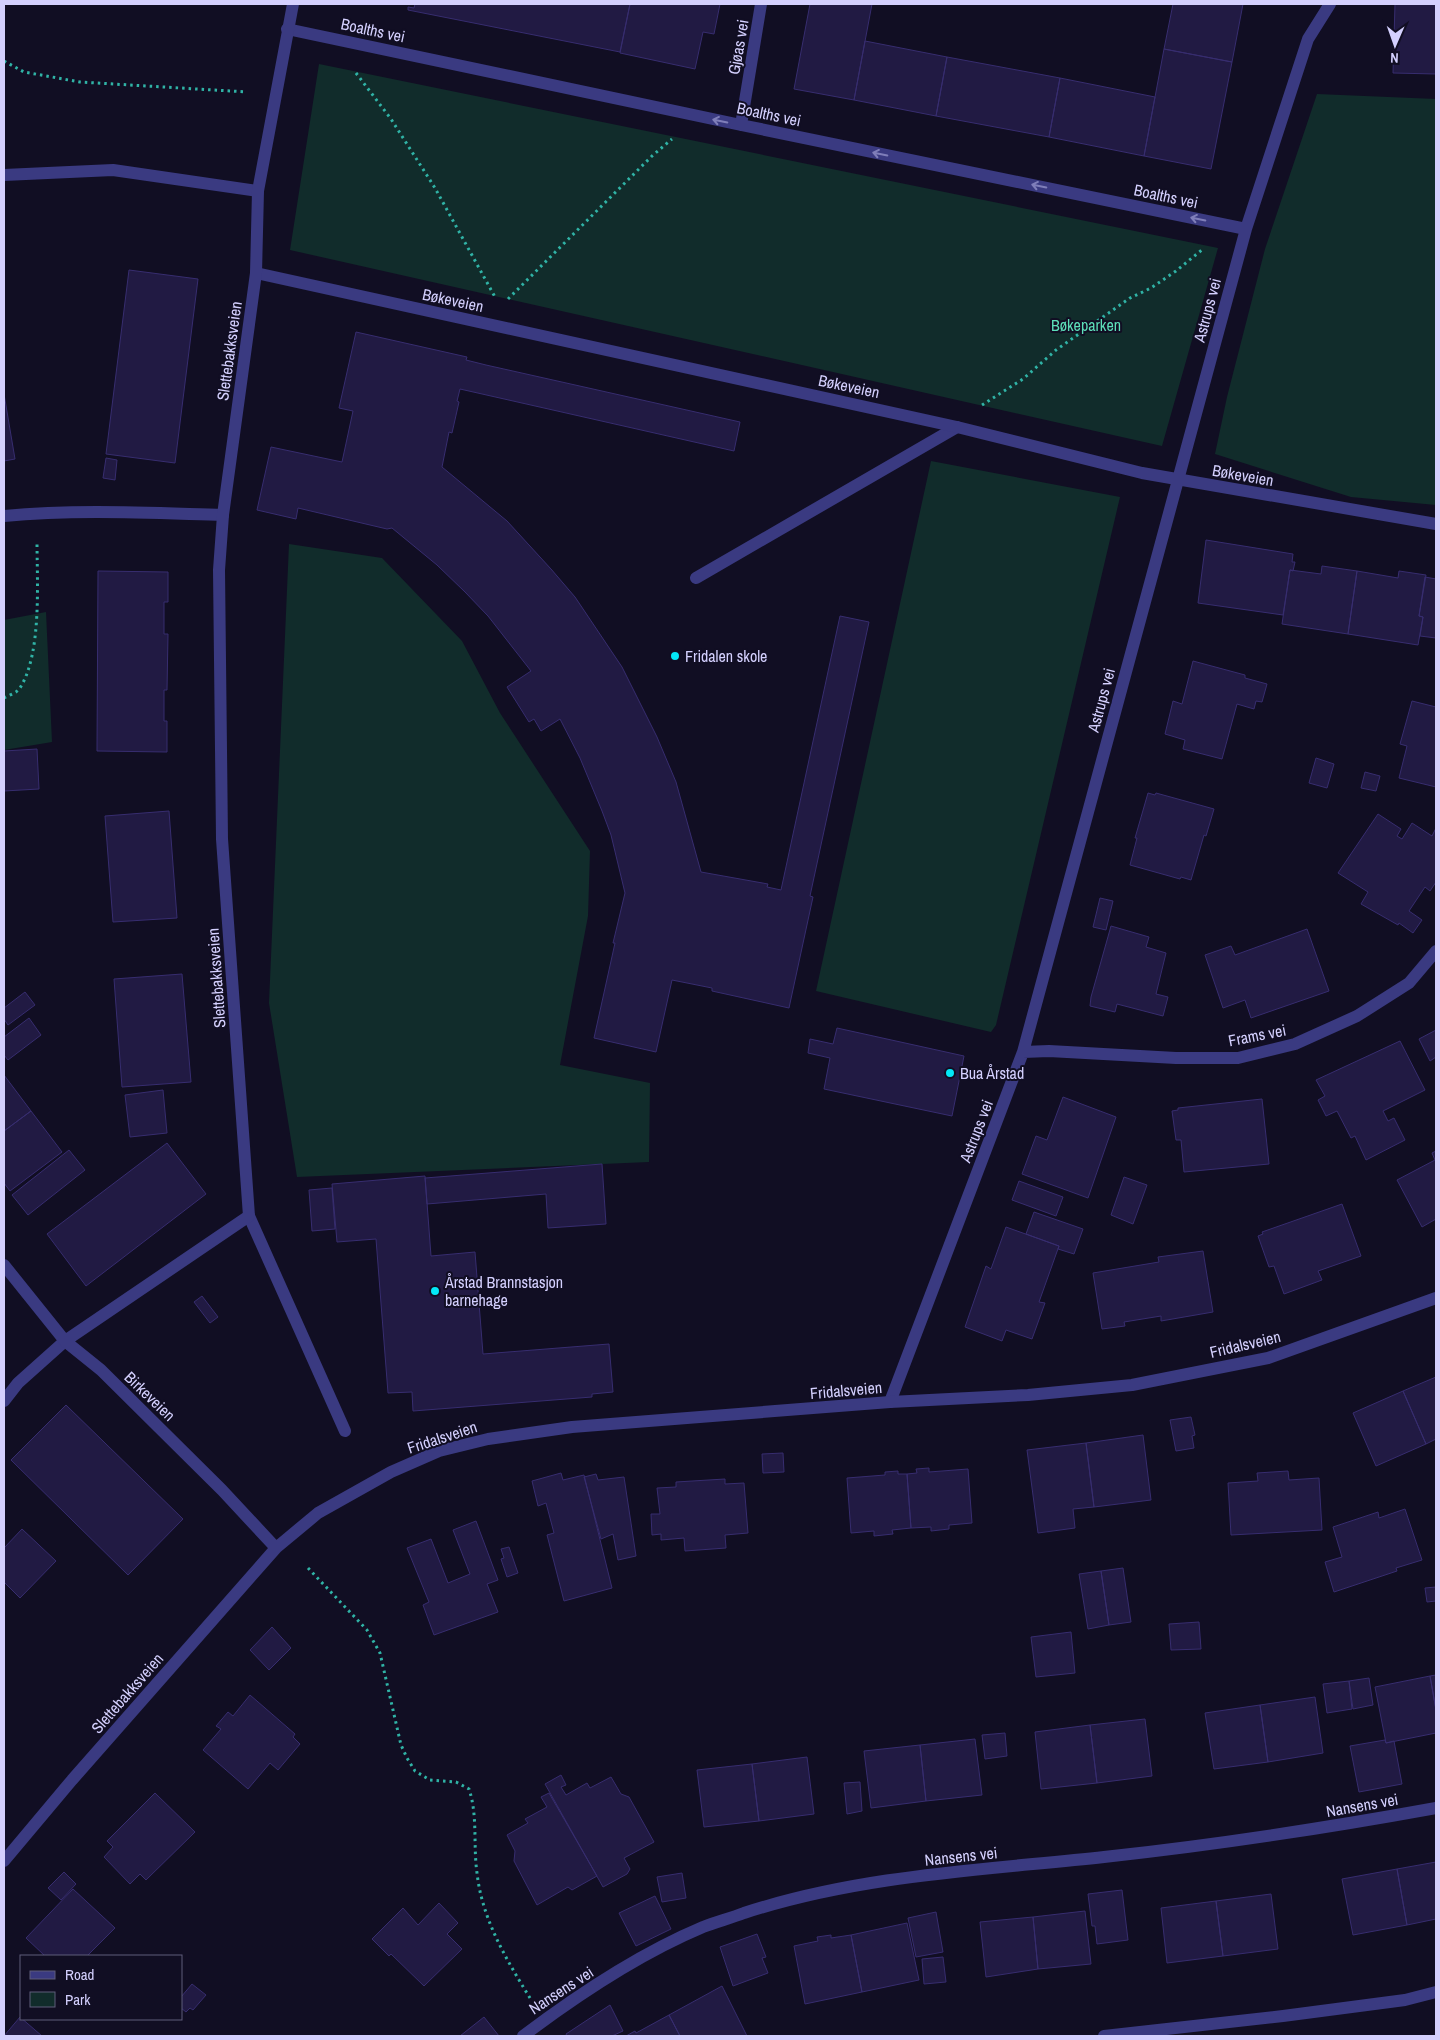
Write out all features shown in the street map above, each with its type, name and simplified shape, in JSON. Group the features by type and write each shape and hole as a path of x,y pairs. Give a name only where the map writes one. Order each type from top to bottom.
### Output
{"street":[{"name":"Slettebakksveien","path":"293,4 258,191 256,273 223,515 219,570 222,838 249,1216 345,1431"},
{"name":"Gjøas vei","path":"741,125 761,4"},
{"name":"Astrups vei","path":"890,1402 1023,1052 1246,228 1308,39 1330,4"},
{"name":"Boalths vei","path":"287,29 741,125 1246,228"},
{"path":"4,175 113,170 258,191"},
{"name":"Bøkeveien","path":"256,273 957,427 1178,480 1436,524"},
{"path":"696,578 957,427"},
{"path":"4,516 38,513 112,512 223,515"},
{"name":"Frams vei","path":"1023,1052 1049,1051 1176,1058 1238,1058 1294,1044 1357,1016 1409,983 1436,950"},
{"path":"4,1401 18,1383 65,1341 249,1216"},
{"name":"Birkeveien","path":"4,1265 65,1341 100,1370 222,1490 276,1548"},
{"name":"Fridalsveien","path":"276,1548 318,1513 391,1472 439,1451 488,1439 572,1427 890,1402 1028,1395 1142,1383 1268,1358 1436,1298"},
{"name":"Slettebakksveien","path":"4,1861 276,1548"},
{"name":"Nansens vei","path":"523,2036 545,2019 631,1964 703,1927 776,1903 858,1884 1107,1857 1303,1832 1436,1808"},
{"path":"1104,2036 1292,2015 1405,2000 1436,1992"}],"path":[{"path":"328,37 392,119 435,188 500,307"},
{"path":"4,61 24,72 80,82 253,92 270,107 275,108"},
{"path":"497,326 500,307 652,156 698,116"},
{"path":"957,427 985,402 1023,379 1071,340 1130,298 1151,288 1176,271 1230,225"},
{"path":"4,698 19,690 32,659 36,614 38,513"},
{"path":"308,1568 367,1630 380,1653 401,1744 415,1771 430,1780 456,1782 470,1789 474,1805 476,1872 480,1894 504,1956 535,2006"}],"green space":[{"name":"Bøkeparken","path":"319,64 1218,248 1162,446 290,250"},
{"path":"1317,94 1436,99 1436,505 1351,497 1215,454 1227,397 1265,249"},
{"path":"931,461 1120,497 996,1025 991,1032 816,991"},
{"path":"289,544 382,558 462,641 500,713 590,851 588,916 560,1065 650,1083 649,1162 297,1177 269,1003"},
{"path":"46,612 52,742 4,750 4,620"}],"building":[{"path":"415,4 630,4 620,52 408,10 408,7 414,8"},
{"path":"630,4 720,4 714,34 703,32 695,69 620,53"},
{"path":"810,4 872,4 854,100 794,89"},
{"path":"1173,4 1243,4 1232,62 1164,49"},
{"path":"1395,4 1436,4 1436,74 1393,73"},
{"path":"865,41 947,57 936,116 854,100"},
{"path":"1164,49 1232,62 1211,169 1144,156"},
{"path":"947,57 1060,78 1049,137 936,116"},
{"path":"1060,78 1155,97 1144,156 1049,137"},
{"path":"129,270 198,279 175,463 106,454"},
{"path":"356,332 467,357 466,360 486,365 740,422 734,451 460,389 452,433 449,432 442,467 507,521 551,569 575,597 622,667 657,737 676,782 701,872 768,884 767,887 781,890 840,616 869,622 810,896 813,897 789,1008 712,991 712,988 672,980 656,1052 594,1038 625,893 611,835 580,758 560,719 541,731 534,719 529,722 507,687 531,671 488,616 465,592 437,565 392,528 387,529 298,508 296,519 257,510 271,447 342,462 353,411 339,408"},
{"path":"4,394 15,459 4,461"},
{"path":"106,458 117,460 115,480 103,478"},
{"path":"1206,540 1293,554 1292,562 1295,562 1293,571 1290,570 1283,615 1198,603"},
{"path":"1322,566 1357,571 1348,634 1282,624 1290,570 1321,574"},
{"path":"98,571 168,572 168,602 164,602 164,634 168,634 167,690 164,690 167,752 97,751"},
{"path":"1357,571 1398,578 1399,571 1426,575 1419,616 1423,617 1418,645 1348,634"},
{"path":"1425,577 1436,579 1436,638 1420,636 1423,617 1419,616"},
{"path":"1193,661 1245,675 1245,678 1267,684 1262,702 1256,701 1254,709 1237,704 1222,759 1183,749 1185,740 1165,734 1173,701 1182,704"},
{"path":"1412,701 1436,707 1436,787 1399,778 1407,746 1400,744"},
{"path":"37,749 39,789 4,791 4,751"},
{"path":"1316,758 1334,764 1327,788 1309,783"},
{"path":"1365,772 1380,776 1376,791 1361,788"},
{"path":"1148,793 1155,795 1156,793 1214,809 1206,836 1204,835 1191,880 1181,877 1180,879 1130,865 1137,838 1135,838"},
{"path":"169,811 177,918 113,922 105,816"},
{"path":"1378,814 1401,829 1397,836 1402,839 1412,823 1432,836 1436,828 1436,882 1430,891 1425,887 1409,911 1422,920 1413,933 1399,923 1398,925 1361,904 1368,892 1338,873"},
{"path":"1100,898 1113,901 1106,930 1093,927"},
{"path":"1111,926 1149,937 1146,947 1166,953 1156,994 1168,997 1163,1016 1117,1004 1115,1012 1090,1006"},
{"path":"1307,929 1329,991 1251,1018 1245,1000 1223,1008 1205,955 1231,946 1235,955"},
{"path":"182,974 191,1082 122,1087 114,979"},
{"path":"25,992 35,1005 8,1025 4,1019 4,1008"},
{"path":"29,1018 41,1035 8,1060 4,1055 4,1037"},
{"path":"837,1028 964,1056 952,1116 824,1089 830,1058 808,1053 810,1039 833,1044"},
{"path":"1436,1030 1436,1057 1430,1061 1419,1039"},
{"path":"1400,1041 1425,1090 1383,1111 1388,1121 1394,1118 1405,1140 1366,1160 1355,1136 1351,1138 1337,1111 1326,1116 1318,1100 1325,1096 1316,1080"},
{"path":"4,1075 31,1111 4,1131"},
{"path":"163,1090 167,1133 130,1137 125,1095"},
{"path":"1063,1097 1116,1117 1088,1198 1022,1174 1036,1136 1047,1140"},
{"path":"1262,1099 1269,1164 1184,1172 1181,1140 1176,1140 1172,1111 1178,1110 1178,1108"},
{"path":"31,1111 62,1152 10,1191 4,1183 4,1131"},
{"path":"167,1143 206,1194 86,1286 47,1234"},
{"path":"69,1150 85,1170 28,1215 12,1195"},
{"path":"1436,1151 1436,1219 1422,1227 1397,1180 1435,1160 1432,1153"},
{"path":"602,1164 606,1224 548,1228 546,1194 427,1204 425,1178"},
{"path":"425,1176 431,1256 475,1252 483,1354 609,1344 613,1392 592,1394 592,1397 413,1411 412,1392 388,1393 376,1239 337,1242 332,1184"},
{"path":"1124,1177 1147,1185 1133,1224 1111,1215"},
{"path":"1019,1181 1063,1197 1056,1216 1012,1200"},
{"path":"332,1188 335,1229 312,1231 309,1190"},
{"path":"1342,1204 1361,1256 1318,1271 1322,1280 1284,1294 1274,1266 1269,1267 1258,1236 1263,1234 1262,1232"},
{"path":"1034,1212 1083,1229 1074,1254 1058,1249 1059,1246 1026,1234"},
{"path":"1006,1227 1059,1246 1039,1302 1045,1303 1032,1339 1006,1330 1002,1341 965,1327 986,1266 991,1269"},
{"path":"1203,1251 1213,1312 1161,1321 1161,1316 1124,1322 1125,1326 1102,1329 1093,1273 1159,1262 1158,1257"},
{"path":"202,1296 218,1317 210,1323 194,1302"},
{"path":"1436,1377 1436,1439 1426,1444 1403,1391"},
{"path":"1403,1391 1426,1444 1376,1466 1353,1413"},
{"path":"66,1405 183,1519 128,1575 11,1460"},
{"path":"1191,1417 1195,1435 1192,1436 1194,1448 1176,1451 1170,1420"},
{"path":"1143,1435 1151,1500 1094,1507 1086,1443"},
{"path":"1086,1443 1094,1507 1073,1509 1075,1528 1038,1533 1027,1450"},
{"path":"783,1453 784,1472 763,1473 762,1454"},
{"path":"929,1468 929,1472 968,1469 972,1523 949,1525 949,1529 931,1531 931,1527 911,1528 907,1474 917,1473 916,1469"},
{"path":"898,1471 898,1474 907,1474 911,1528 892,1530 893,1534 874,1536 874,1531 851,1533 847,1478 885,1475 885,1472"},
{"path":"1288,1471 1289,1480 1319,1478 1322,1530 1231,1535 1228,1483 1258,1481 1257,1473"},
{"path":"561,1473 563,1480 584,1475 612,1588 564,1601 547,1535 554,1533 546,1503 538,1506 532,1481"},
{"path":"596,1474 598,1480 624,1477 636,1556 618,1560 613,1534 601,1539 584,1477"},
{"path":"725,1479 725,1484 744,1483 748,1533 725,1535 726,1548 685,1551 684,1538 661,1540 661,1534 652,1535 651,1514 660,1514 657,1488 676,1487 676,1482"},
{"path":"1405,1509 1422,1560 1396,1568 1397,1571 1334,1592 1325,1562 1342,1557 1333,1527 1378,1512 1379,1518"},
{"path":"476,1521 498,1580 487,1584 498,1612 434,1635 423,1605 429,1602 407,1548 431,1539 448,1583 470,1574 453,1530"},
{"path":"22,1529 56,1561 20,1598 4,1582 4,1548"},
{"path":"509,1547 518,1573 507,1577 501,1559 504,1558 501,1549"},
{"path":"1123,1568 1131,1622 1109,1625 1101,1571"},
{"path":"1101,1571 1109,1625 1088,1629 1079,1574"},
{"path":"1436,1587 1436,1601 1427,1602 1425,1588"},
{"path":"1199,1622 1201,1649 1171,1650 1169,1624"},
{"path":"272,1627 291,1648 269,1670 250,1650"},
{"path":"1071,1632 1075,1673 1036,1677 1031,1637"},
{"path":"1436,1675 1436,1710 1430,1676"},
{"path":"1430,1676 1436,1710 1436,1733 1386,1743 1375,1687"},
{"path":"1369,1678 1373,1705 1353,1709 1349,1681"},
{"path":"1349,1681 1352,1709 1327,1713 1323,1684"},
{"path":"250,1695 295,1734 293,1737 300,1744 278,1770 270,1763 248,1789 203,1750 221,1729 216,1726 228,1712 233,1716"},
{"path":"1315,1697 1323,1753 1268,1762 1260,1705"},
{"path":"1260,1705 1268,1762 1214,1769 1205,1713"},
{"path":"1145,1719 1152,1776 1097,1783 1090,1725"},
{"path":"1090,1725 1097,1783 1041,1789 1035,1732"},
{"path":"1005,1733 1007,1756 985,1759 982,1735"},
{"path":"975,1739 982,1795 926,1801 920,1745"},
{"path":"1385,1740 1386,1743 1394,1741 1402,1784 1359,1792 1350,1746"},
{"path":"920,1745 926,1801 871,1808 864,1751"},
{"path":"807,1757 814,1814 759,1821 752,1764"},
{"path":"752,1764 759,1821 704,1827 697,1770"},
{"path":"561,1775 566,1785 561,1787 566,1795 587,1783 590,1788 611,1777 621,1794 629,1797 654,1842 624,1858 630,1869 627,1874 603,1887 545,1784"},
{"path":"860,1782 862,1811 847,1814 844,1783"},
{"path":"155,1793 195,1832 146,1880 140,1874 130,1884 104,1857 113,1847 107,1841"},
{"path":"549,1793 597,1876 572,1890 568,1887 537,1905 514,1861 515,1851 507,1835 528,1823 525,1819 547,1807 541,1797"},
{"path":"1436,1862 1436,1919 1407,1925 1397,1869"},
{"path":"1397,1869 1407,1925 1353,1935 1342,1879"},
{"path":"64,1872 76,1884 61,1900 48,1888"},
{"path":"682,1873 686,1898 662,1902 657,1877"},
{"path":"73,1889 115,1928 88,1955 44,1955 26,1938"},
{"path":"1122,1890 1128,1940 1097,1944 1095,1926 1092,1926 1088,1894"},
{"path":"1271,1894 1278,1949 1223,1956 1216,1901"},
{"path":"655,1896 671,1929 636,1946 619,1913"},
{"path":"1216,1901 1223,1956 1167,1963 1161,1908"},
{"path":"439,1903 458,1923 447,1934 462,1949 424,1986 391,1954 389,1956 372,1939 403,1908 418,1925"},
{"path":"1085,1911 1091,1964 1038,1969 1033,1917"},
{"path":"936,1912 943,1952 916,1957 908,1918"},
{"path":"1033,1917 1038,1969 986,1977 980,1922"},
{"path":"907,1923 919,1980 862,1992 851,1935"},
{"path":"757,1934 766,1957 762,1958 768,1973 733,1986 720,1947"},
{"path":"831,1935 831,1938 851,1935 862,1992 805,2004 794,1946 818,1941 817,1937"},
{"path":"943,1957 946,1982 924,1984 922,1959"},
{"path":"192,1984 206,1995 193,2010 190,2008 186,2012 182,2009 182,1996"},
{"path":"722,1986 747,2036 680,2036 669,2015"},
{"path":"610,2005 623,2031 612,2036 567,2036 566,2034"},
{"path":"669,2015 680,2036 626,2036 635,2031 636,2033"},
{"path":"20,2017 20,2020 23,2020 42,2036 4,2036"},
{"path":"484,2017 499,2036 460,2036"}],"place":[{"name":"Fridalen skole","path":"675,656"},
{"name":"Bua Årstad","path":"950,1073"},
{"name":"Årstad Brannstasjon barnehage","path":"435,1291"}]}
